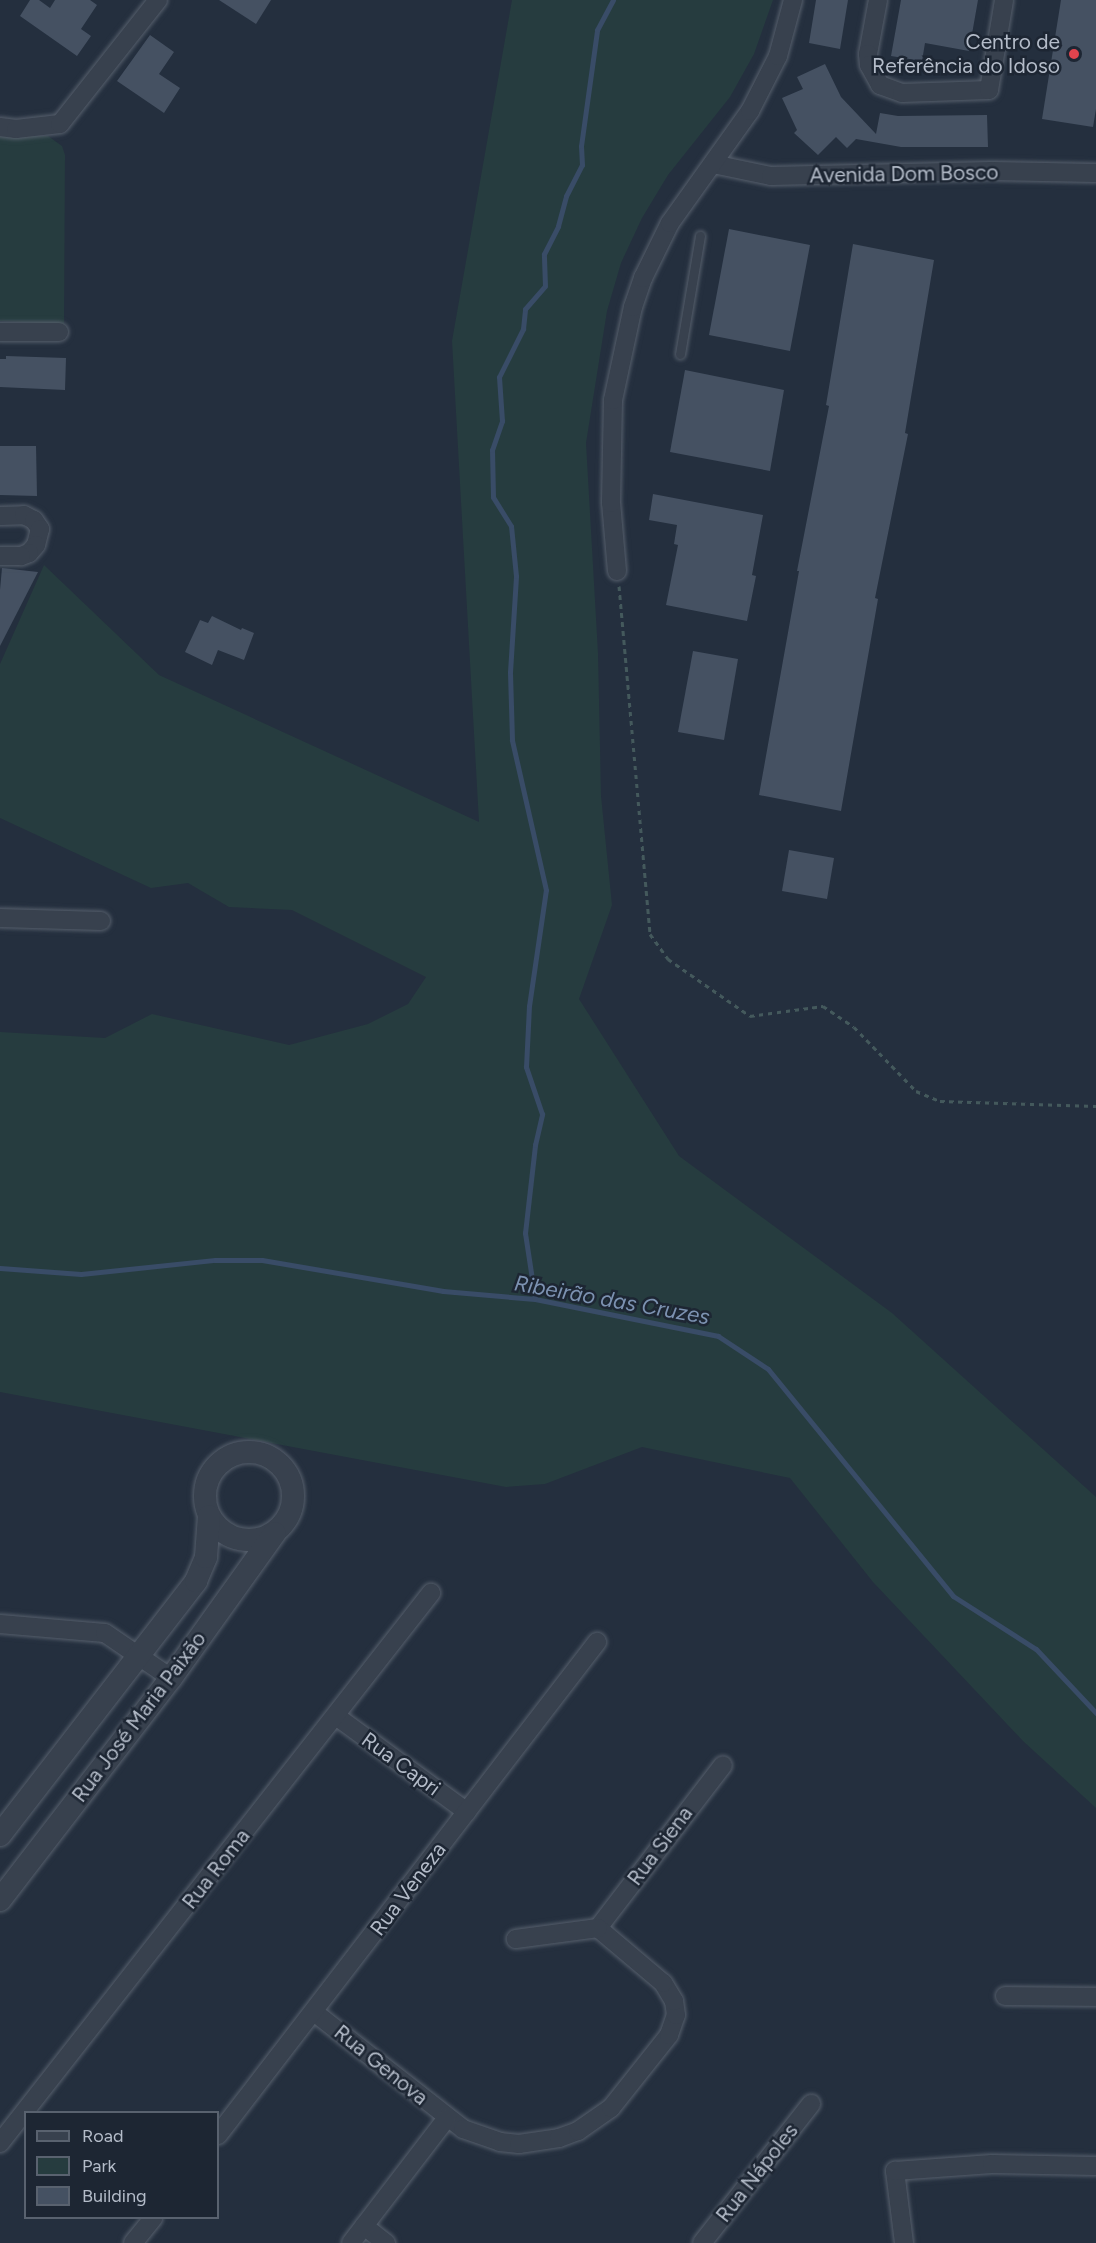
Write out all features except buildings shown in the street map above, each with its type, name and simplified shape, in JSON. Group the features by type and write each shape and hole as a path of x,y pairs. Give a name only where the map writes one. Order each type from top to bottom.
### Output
{"street":[{"path":"0,127 16,129 60,124 158,0"},
{"path":"617,571 611,503 613,400 633,307 643,278 670,223 750,111 778,56 793,0"},
{"path":"878,0 868,54 869,65 880,85 902,93 989,90 1004,0"},
{"name":"Avenida Dom Bosco","path":"713,165 771,176 992,171 1096,173"},
{"path":"0,332 59,332"},
{"path":"2,516 24,515 34,520 40,529 36,546 29,553 21,556 4,556"},
{"path":"0,918 101,921"},
{"path":"243,1452 260,1454 275,1460 287,1473 293,1488 293,1505 287,1521 275,1533 258,1540 239,1540 221,1531 209,1516 205,1500 207,1483 215,1468 228,1457 243,1452"},
{"name":"Rua José Maria Paixão","path":"0,1835 199,1576 206,1557 209,1516"},
{"name":"Rua José Maria Paixão","path":"0,1900 171,1678 275,1533"},
{"name":"Rua Roma","path":"25,2111 431,1593"},
{"path":"0,1624 105,1633 171,1678"},
{"name":"Rua Veneza","path":"219,2134 597,1642"},
{"name":"Rua Capri","path":"336,1716 467,1812"},
{"name":"Rua Siena","path":"598,1928 723,1765"},
{"path":"516,1939 598,1928"},
{"name":"Rua Genova","path":"314,2012 447,2118 481,2137 500,2142 539,2143 578,2131 596,2121 619,2099 669,2035 675,2022 675,2008 671,1994 663,1983 598,1928"},
{"path":"1005,1996 1096,1997"},
{"name":"Rua Nápoles","path":"702,2243 811,2104"},
{"name":"Rua Roma","path":"0,2143 24,2112"},
{"path":"351,2243 447,2118"},
{"path":"904,2243 895,2171 992,2164 1096,2166"},
{"path":"133,2243 151,2219"},
{"path":"364,2226 386,2243"}],"lane":[{"path":"680,354 700,236"}],"path":[{"path":"617,571 650,934 668,959 750,1016 823,1006 854,1027 916,1091 940,1101 1096,1106"}],"green space":[{"path":"512,0 773,0 754,54 730,97 668,175 642,218 621,263 607,311 586,443 598,653 601,796 612,905 579,999 679,1156 892,1313 1096,1497 1096,1808 1023,1741 873,1582 790,1478 642,1447 545,1484 506,1487 0,1392 0,1032 105,1038 152,1014 289,1045 368,1024 408,1004 426,977 292,910 229,907 188,883 151,888 0,818 0,664 44,565 159,675 479,822 452,341"},
{"path":"0,135 48,136 62,146 65,155 64,324 0,321"}],"waterway":[{"path":"535,1299 525,1233 535,1145 542,1114 526,1067 529,1006 546,890 512,740 510,672 516,576 511,526 493,497 492,450 502,421 499,377 523,329 525,309 545,286 544,254 558,226 566,196 582,165 581,146 597,30 613,0"},
{"name":"Ribeirão das Cruzes","path":"0,1268 81,1274 215,1260 262,1260 443,1291 535,1299 718,1336 768,1369 953,1596 1036,1649 1096,1713"}],"place":[{"name":"Centro de Referência do Idoso","path":"1074,54"}]}
